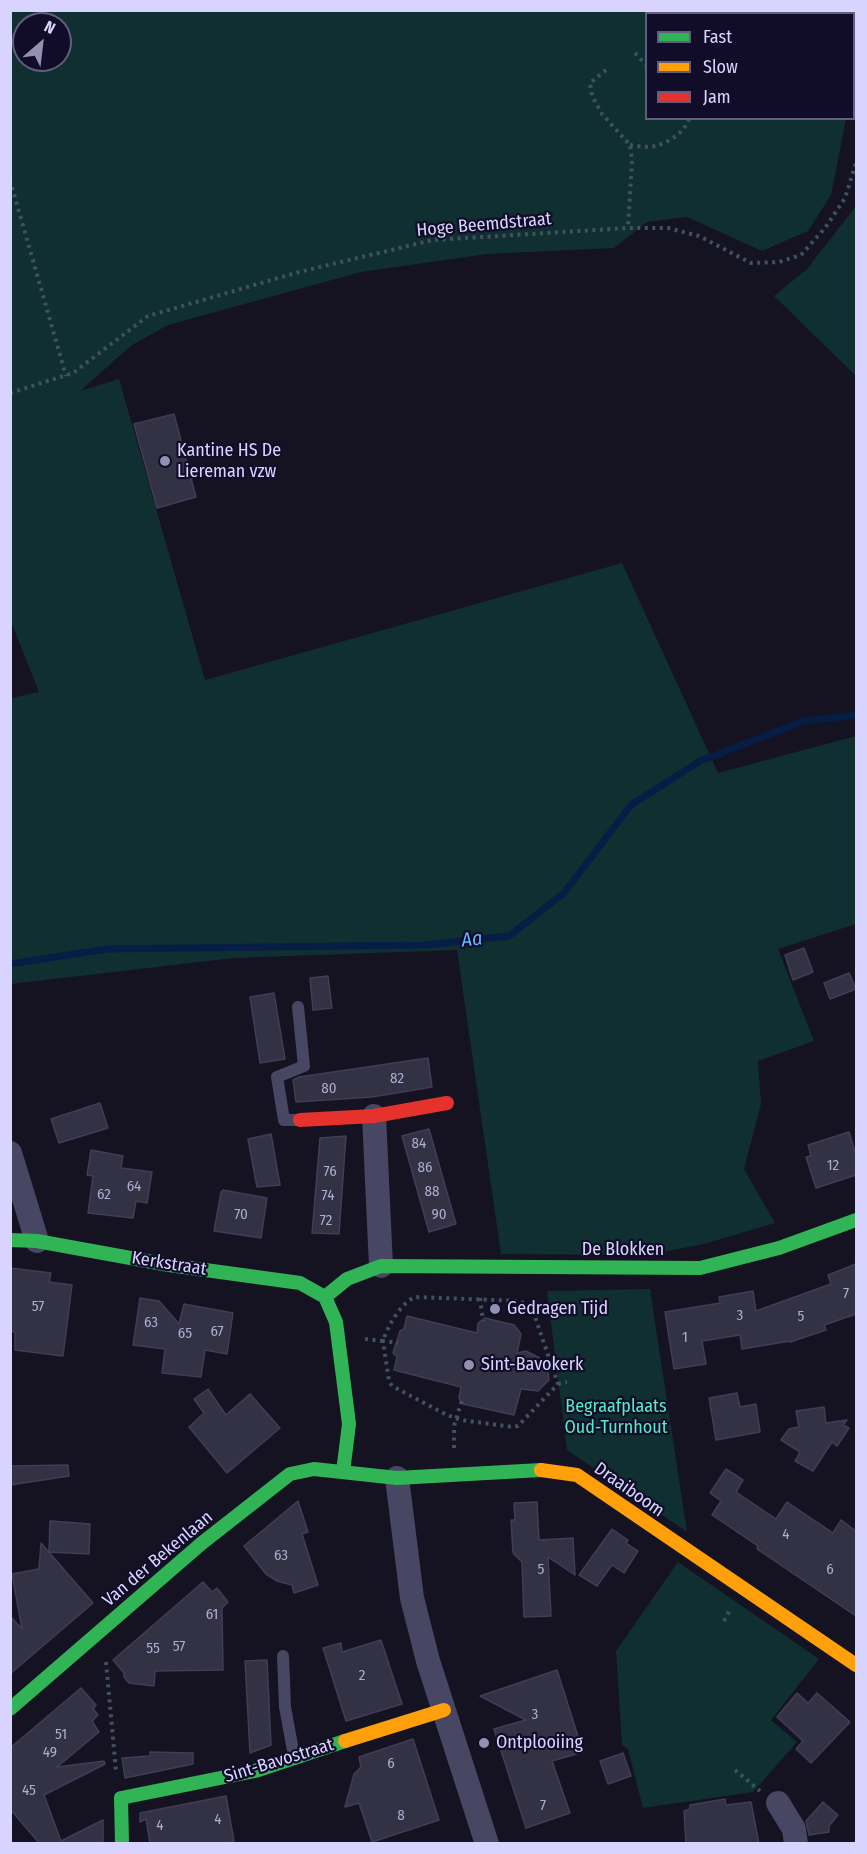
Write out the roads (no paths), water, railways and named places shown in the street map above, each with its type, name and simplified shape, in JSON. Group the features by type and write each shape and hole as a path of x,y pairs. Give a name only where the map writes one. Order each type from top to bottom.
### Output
{"street":[{"path":"300,1120 374,1116 447,1103"},
{"path":"343,1472 349,1424 336,1322 325,1296 346,1279 381,1266 374,1116"},
{"path":"10,1153 37,1241"},
{"name":"De Blokken","path":"381,1266 700,1268 749,1257 834,1230 856,1220"},
{"name":"Kerkstraat","path":"10,1240 37,1241 169,1265 300,1283 325,1296"},
{"name":"Van der Bekenlaan","path":"10,1709 202,1543 290,1474 314,1469 343,1472"},
{"name":"Draaiboom","path":"343,1472 397,1479 545,1470 577,1475 856,1665"},
{"path":"397,1479 412,1598 428,1661 488,1844"},
{"name":"Sint-Bavostraat","path":"122,1844 121,1798 255,1771 444,1710"},
{"path":"777,1803 794,1829 796,1844"}],"lane":[{"path":"298,1007 304,1066 277,1077 284,1120 300,1120"},
{"path":"283,1656 285,1707 295,1757"}],"waterway":[{"name":"Aa","path":"10,964 107,949 426,945 509,936 564,893 631,805 700,761 804,721 856,715"}],"place":[{"name":"Kantine HS De Liereman vzw","path":"165,461"},
{"name":"Gedragen Tijd","path":"495,1309"},
{"name":"Sint-Bavokerk","path":"469,1365"},
{"name":"Ontplooiing","path":"484,1743"}],"park label":[{"name":"Begraafplaats Oud-Turnhout","path":"616,1417"}]}
